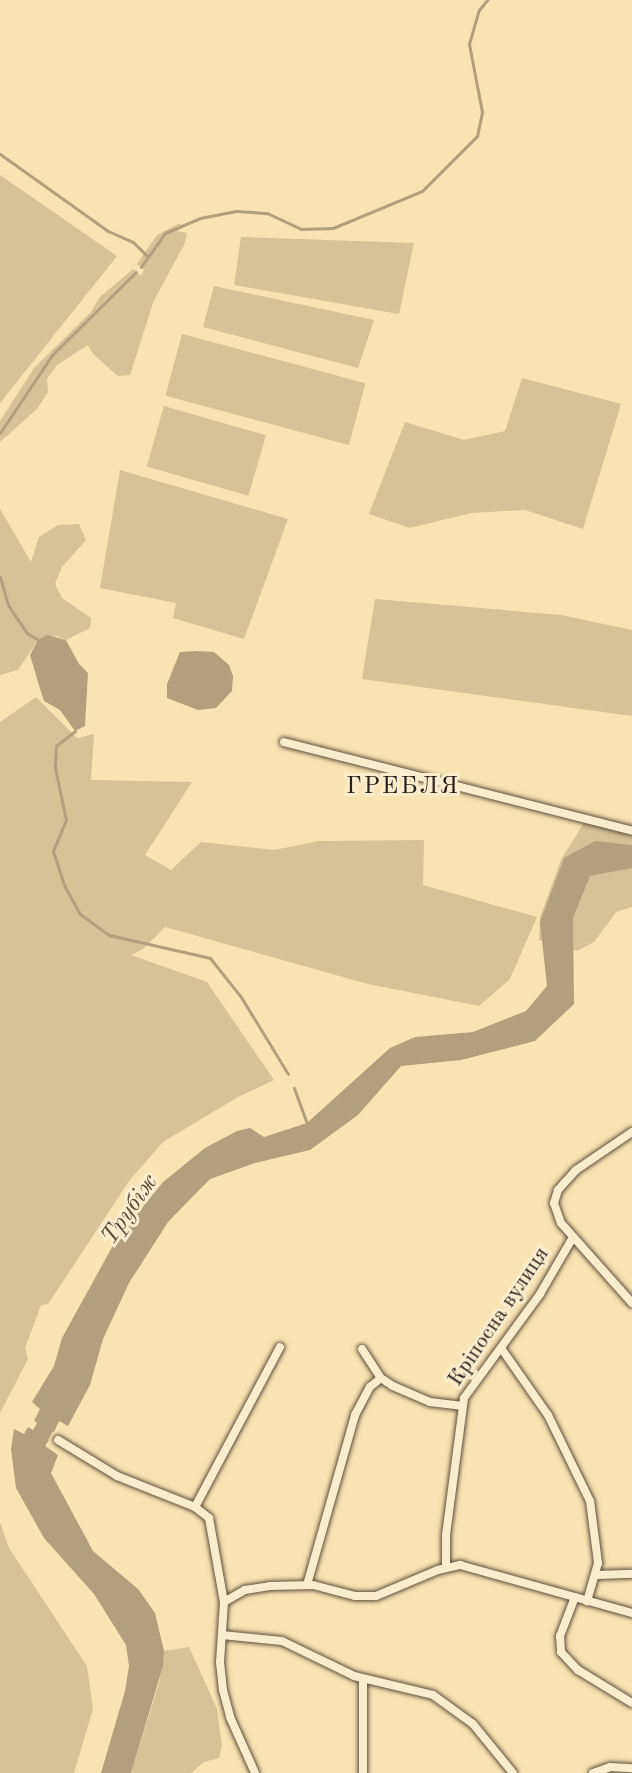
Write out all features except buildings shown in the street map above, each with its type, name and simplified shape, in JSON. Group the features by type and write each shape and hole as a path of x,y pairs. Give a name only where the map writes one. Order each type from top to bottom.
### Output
{"street":[{"path":"284,742 632,831"},
{"name":"Кріпосна вулиця","path":"446,1567 446,1535 461,1406 473,1382 545,1286 573,1237 556,1214 558,1190 586,1161 632,1132"},
{"path":"573,1237 632,1303"},
{"path":"195,1507 280,1347"},
{"path":"501,1348 548,1415 587,1494 597,1541 597,1575 587,1601"},
{"path":"362,1349 381,1378 430,1402 461,1406"},
{"path":"307,1585 352,1424 364,1395 381,1378"},
{"path":"58,1440 117,1476 195,1507 205,1513 212,1524 224,1602 220,1662 225,1699 255,1773"},
{"path":"224,1602 253,1588 307,1585 355,1596 376,1596 446,1567 475,1567 512,1581 632,1613"},
{"path":"597,1575 632,1574"},
{"path":"575,1597 560,1636 561,1652 578,1670 632,1703"},
{"path":"222,1635 282,1641 363,1679 425,1692 440,1699 480,1731 513,1773"},
{"path":"363,1679 363,1773"},
{"path":"593,1773 610,1767 632,1768"}],"shaded area":[{"path":"0,175 117,256 0,403"},
{"path":"180,223 182,228 177,231 187,233 184,245 154,300 130,375 118,376 93,354 88,345 57,365 47,379 48,392 37,409 0,442 0,421 34,368 91,312 100,297 133,269 141,276 144,270 137,264 157,235"},
{"path":"241,237 414,243 399,314 234,285"},
{"path":"214,286 374,320 358,368 203,327"},
{"path":"182,334 366,383 349,445 165,396"},
{"path":"522,378 621,404 583,529 525,510 471,513 410,528 369,514 405,422 464,440 505,431"},
{"path":"164,406 266,435 249,496 147,467"},
{"path":"120,470 288,519 244,639 173,618 176,603 100,588"},
{"path":"0,509 31,562 39,537 58,525 79,524 86,540 62,567 55,584 62,598 91,618 90,628 66,640 57,636 38,640 18,670 0,675"},
{"path":"375,599 561,615 632,630 632,716 362,679"},
{"path":"47,635 66,640 79,664 88,673 85,726 75,731 60,710 44,701 30,655 38,640"},
{"path":"180,652 214,652 229,665 233,676 232,691 216,708 198,710 167,698 167,684"},
{"path":"36,697 77,738 94,734 91,780 192,782 145,855 171,870 201,842 274,850 319,841 424,840 423,885 537,917 510,979 479,1006 368,984 165,927 143,949 131,955 207,982 274,1080 238,1097 163,1142 129,1181 48,1304 41,1305 25,1348 28,1359 0,1413 0,722"},
{"path":"585,821 632,834 632,907 616,912 594,942 577,951 539,940 540,917 561,860"},
{"path":"595,841 632,845 632,868 590,876 573,918 574,1004 535,1041 461,1060 401,1066 358,1115 310,1150 255,1163 210,1179 168,1222 129,1283 103,1339 90,1385 68,1426 59,1421 54,1432 34,1421 40,1409 32,1402 54,1366 62,1338 116,1240 163,1182 205,1148 237,1131 250,1128 264,1137 307,1123 390,1048 415,1037 473,1032 526,1011 547,986 540,922 564,858"},
{"path":"28,1427 49,1440 45,1446 58,1455 51,1473 93,1551 138,1589 155,1613 164,1651 163,1666 131,1773 101,1773 125,1691 129,1666 126,1645 94,1594 44,1538 16,1488 11,1449 14,1429 24,1434"},
{"path":"0,1522 9,1548 87,1666 93,1709 74,1773 0,1773"},
{"path":"189,1647 217,1709 222,1746 219,1758 204,1762 191,1773 131,1773 159,1683 164,1651"}],"waterway":[{"path":"141,267 165,233 200,218 236,211 267,213 301,229 333,228 422,191 477,136 482,112 469,44 479,10 487,0"},
{"path":"0,154 108,231 133,242 147,256"},
{"path":"0,433 52,355 136,272"},
{"path":"0,577 8,605 27,633 38,640"},
{"path":"75,731 56,746 55,768 66,820 53,851 65,887 80,914 109,935 210,958 241,997 288,1074"},
{"path":"294,1088 307,1123"},
{"name":"Трубіж","path":"30,1456 56,1405"}],"district":[{"name":"ГРЕБЛЯ","path":"403,788"}]}
